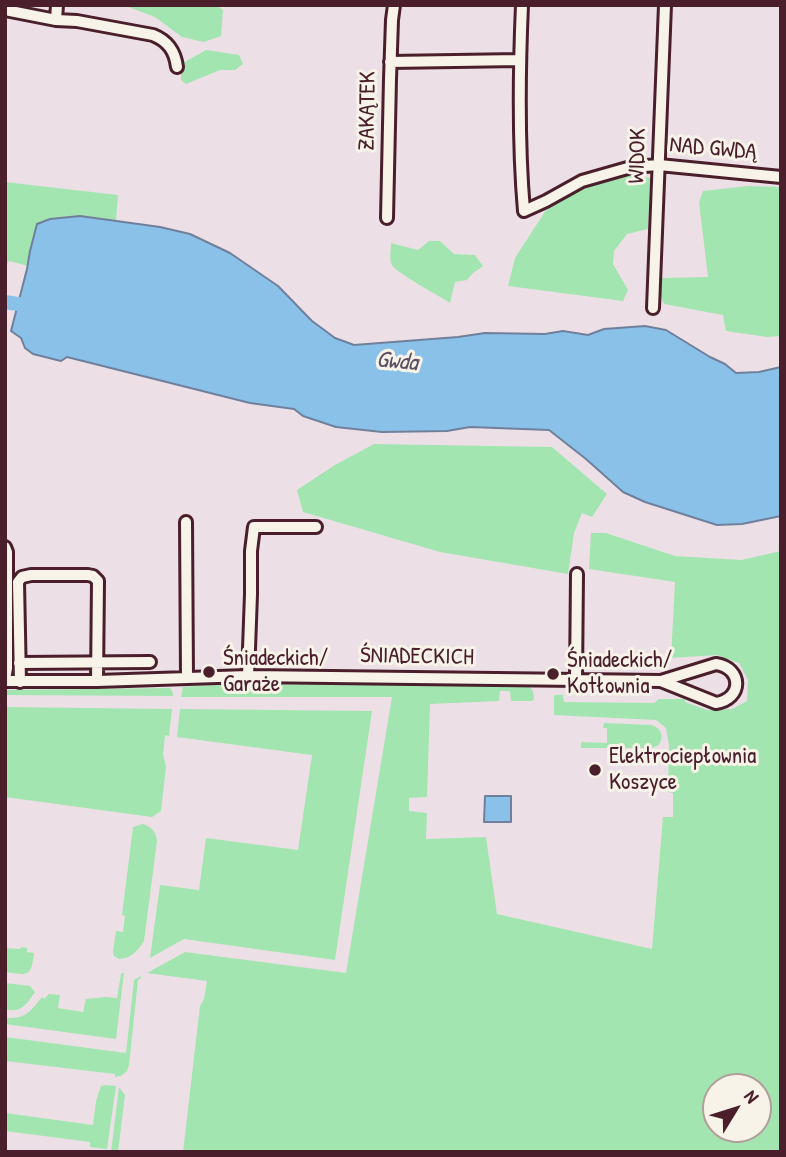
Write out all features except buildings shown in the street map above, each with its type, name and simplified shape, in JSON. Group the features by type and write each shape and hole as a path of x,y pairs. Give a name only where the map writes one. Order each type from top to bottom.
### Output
{"street":[{"path":"56,20 57,5"},
{"name":"ZAKĄTEK","path":"387,218 390,62 394,5"},
{"path":"390,62 520,60 522,5"},
{"name":"WIDOK","path":"653,308 665,5"},
{"path":"5,10 153,35 170,46 177,67"},
{"name":"NAD GWDĄ","path":"520,60 520,168 524,211 582,181 631,167 659,165 781,177"},
{"path":"186,522 187,678"},
{"path":"248,676 254,527 316,527"},
{"path":"5,547 5,681"},
{"path":"576,680 577,574"},
{"path":"20,682 18,582 25,576 43,575 88,575 98,581 97,681"},
{"path":"19,663 150,662"},
{"path":"716,664 731,671 736,684 729,699 716,703 661,681 716,664"},
{"name":"ŚNIADECKICH","path":"5,681 248,676 661,681"}],"green space":[{"path":"123,5 216,5 223,10 221,36 204,42 182,37 155,17"},
{"path":"206,50 239,55 243,64 235,70 220,70 186,84 181,80 181,64"},
{"path":"624,174 650,178 648,229 627,234 614,251 613,264 628,290 623,301 508,286 515,258 546,210 577,192"},
{"path":"5,182 118,195 116,221 80,216 50,219 30,251 28,266 9,261 5,267"},
{"path":"748,186 781,187 781,336 767,337 726,331 723,315 664,304 660,295 660,278 708,277 699,202 703,191"},
{"path":"429,241 440,241 454,254 475,255 483,266 467,280 455,282 450,303 395,269 391,263 391,243 418,250"},
{"path":"374,444 552,447 607,494 592,517 582,513 574,533 568,574 440,552 303,512 297,490"},
{"path":"591,533 606,533 675,556 741,560 781,551 781,1152 183,1152 200,1006 207,981 147,973 185,952 346,973 392,697 181,697 183,687 223,684 386,685 388,681 524,683 533,691 532,701 511,701 510,691 500,691 499,701 430,704 427,797 409,798 409,811 427,813 426,839 486,837 497,914 652,949 663,817 673,817 673,793 668,792 669,745 666,728 656,720 554,715 554,695 563,695 564,702 654,703 659,699 685,699 685,702 707,710 732,709 747,701 748,680 739,663 717,655 671,658 675,582 589,569"},
{"path":"170,688 173,696 5,695 5,690"},
{"path":"5,707 172,709 169,736 165,735 163,754 166,767 161,811 152,817 5,797"},
{"path":"180,709 372,711 335,960 184,939 150,958 160,885 199,890 206,838 298,850 312,755 177,737"},
{"path":"604,723 652,725 660,731 661,742 652,748 581,748 581,742 607,743 607,728 603,728"},
{"path":"143,824 153,830 157,841 144,941 134,953 119,959 113,952 116,931 123,932 125,916 122,915 133,827"},
{"path":"21,947 34,953 30,971 23,974 5,972 5,948"},
{"path":"124,972 116,1039 5,1024 5,1018 23,1016 42,997 44,999 49,994 60,995 58,1008 83,1012 86,999 117,998 121,974"},
{"path":"141,976 138,980 129,1065 121,1076 5,1061 5,1037 126,1053 134,980"},
{"path":"5,983 30,986 35,992 19,1009 5,1009"},
{"path":"101,1086 116,1086 107,1149 90,1147 90,1142 5,1131 5,1113 93,1125 96,1101"},
{"path":"119,1087 125,1095 118,1152 111,1152"}],"water":[{"path":"80,216 190,234 230,253 278,286 312,321 335,338 354,345 485,333 545,334 563,331 588,335 604,329 645,326 666,330 736,373 781,367 781,516 742,524 717,525 645,502 623,492 549,430 470,427 447,431 382,432 336,427 303,416 294,409 250,403 67,357 61,361 33,354 25,348 21,338 11,331 37,224 50,219"},
{"path":"485,796 511,796 511,822 484,822"}],"waterway":[{"name":"Gwda","path":"5,302 37,307"}],"place":[{"name":"Śniadeckich/ Garaże","path":"209,672"},
{"name":"Śniadeckich/ Kotłownia","path":"553,674"},
{"name":"Elektrociepłownia Koszyce","path":"595,770"}]}
